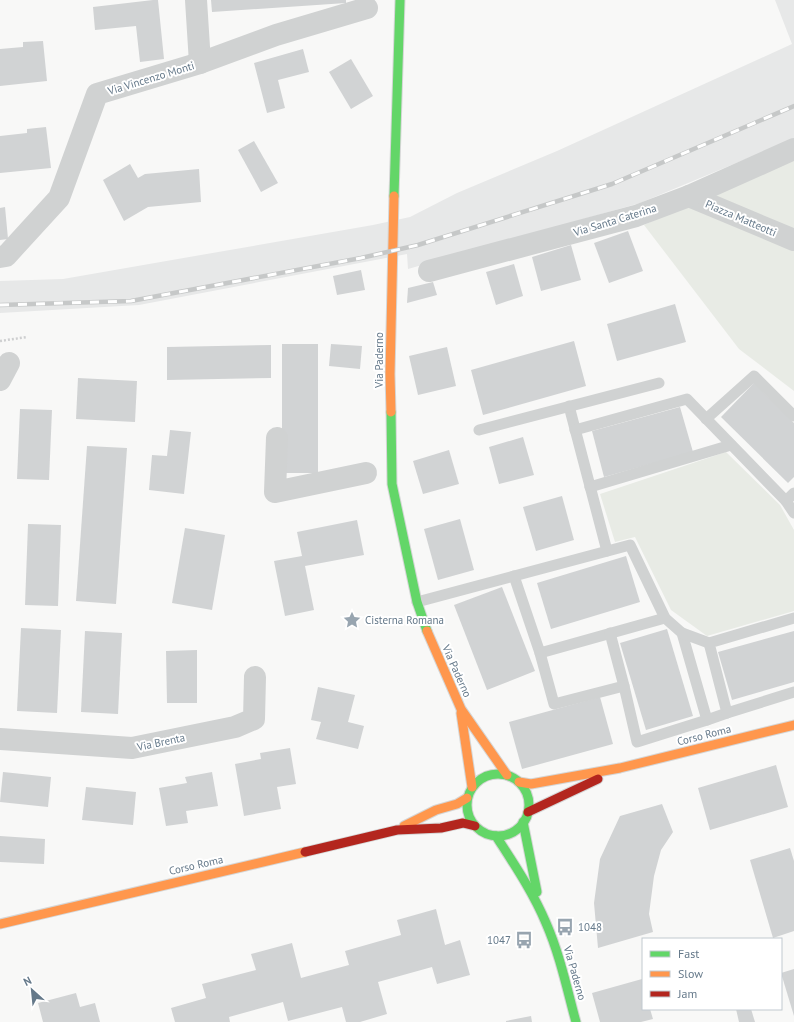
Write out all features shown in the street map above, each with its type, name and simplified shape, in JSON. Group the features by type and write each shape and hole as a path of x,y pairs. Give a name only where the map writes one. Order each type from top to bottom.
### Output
{"street":[{"path":"196,0 200,63"},
{"name":"Via Paderno","path":"400,0 390,374 392,484 417,602 429,638 461,709 507,775"},
{"name":"Via Vincenzo Monti","path":"0,257 6,256 59,198 97,94 200,63 276,35 367,8"},
{"name":"Via Santa Caterina","path":"429,271 636,216 689,196 794,149"},
{"name":"Piazza Matteotti","path":"689,196 794,240"},
{"path":"277,438 275,492 366,473"},
{"name":"Via Brenta","path":"0,739 132,748 235,727 254,719 255,676"},
{"name":"Via Paderno","path":"461,709 472,787"},
{"name":"Corso Roma","path":"507,775 519,782 531,784 620,768 794,725"},
{"name":"Corso Roma","path":"528,812 620,768"},
{"path":"475,826 469,817 466,808 467,798 472,787 476,782 491,774 507,775"},
{"path":"496,836 506,835 516,830 523,822 528,812 528,796 523,786 519,782"},
{"name":"Corso Roma","path":"397,830 436,810 457,804 467,798"},
{"name":"Via Paderno","path":"523,822 540,909"},
{"name":"Corso Roma","path":"0,924 397,830 441,828 463,823 475,826 483,832 496,836"},
{"name":"Via Paderno","path":"496,836 540,909 560,959 576,1022"}],"lane":[{"path":"706,419 754,376 794,416"},
{"path":"479,430 659,383"},
{"path":"575,430 687,399 731,445 790,497 794,513"},
{"path":"569,406 607,551"},
{"path":"590,487 731,445"},
{"path":"417,602 630,545 665,618 682,633 709,643 794,618"},
{"path":"514,576 540,653 554,704 624,686"},
{"path":"540,653 665,618"},
{"path":"610,633 637,742 794,692"},
{"path":"682,633 707,720"},
{"path":"709,643 728,713"}],"path":[{"path":"0,341 27,337"}],"shaded area":[{"path":"775,0 794,0 794,139 640,203 408,269 407,254 139,305 0,313 0,281 63,279 373,225 410,217 457,193 557,151 792,44"},
{"path":"794,160 794,391 739,349 644,225 741,180"},
{"path":"726,452 780,505 794,530 794,611 707,636 671,610 635,537 615,542 600,494"}],"building":[{"path":"158,0 164,59 140,62 136,26 95,30 93,7"},
{"path":"211,0 346,0 346,3 212,12"},
{"path":"43,41 47,81 0,86 0,49 23,47 23,42"},
{"path":"303,49 309,72 278,80 285,108 267,113 254,63"},
{"path":"351,59 373,96 351,109 329,72"},
{"path":"46,127 51,168 0,173 0,136 27,133 27,129"},
{"path":"254,141 278,183 261,192 238,150"},
{"path":"130,164 138,178 145,174 199,169 201,202 148,207 124,221 103,180"},
{"path":"5,207 8,239 0,240 0,208"},
{"path":"628,231 643,271 609,283 594,243"},
{"path":"571,245 581,280 541,291 532,257"},
{"path":"514,264 523,296 496,305 486,272"},
{"path":"361,270 365,290 337,295 333,276"},
{"path":"433,282 437,295 407,303 408,288"},
{"path":"675,304 686,342 617,361 607,324"},
{"path":"574,341 586,386 483,415 471,370"},
{"path":"282,344 318,344 318,473 282,473"},
{"path":"331,344 362,346 360,369 329,366"},
{"path":"271,345 271,378 167,380 167,347"},
{"path":"447,347 456,386 418,395 409,356"},
{"path":"78,378 137,381 135,422 76,419"},
{"path":"754,383 794,423 794,477 788,483 721,417"},
{"path":"680,407 693,452 604,477 592,431"},
{"path":"20,409 52,410 49,480 17,479"},
{"path":"170,430 191,432 184,494 149,490 152,455 167,456"},
{"path":"523,437 534,475 499,484 489,447"},
{"path":"87,446 127,448 116,604 76,601"},
{"path":"449,450 459,484 423,494 413,461"},
{"path":"562,496 574,540 536,551 523,507"},
{"path":"460,519 474,570 438,580 424,529"},
{"path":"357,520 364,555 305,566 314,610 285,616 274,561 302,556 297,532"},
{"path":"28,524 61,525 58,606 25,605"},
{"path":"185,528 225,535 212,610 172,603"},
{"path":"626,556 640,602 551,629 537,583"},
{"path":"502,587 535,671 487,690 454,605"},
{"path":"21,628 61,630 57,713 17,711"},
{"path":"667,629 693,716 646,730 620,643"},
{"path":"85,631 122,633 118,714 81,712"},
{"path":"794,631 794,682 732,700 718,652"},
{"path":"197,650 197,703 167,703 166,651"},
{"path":"318,687 355,695 348,722 364,726 358,749 316,739 321,722 311,720"},
{"path":"600,697 613,744 522,769 509,722"},
{"path":"290,748 296,784 277,787 281,809 244,816 235,764 261,759 260,753"},
{"path":"776,765 788,807 710,830 698,788"},
{"path":"3,772 51,777 48,807 0,802"},
{"path":"212,772 218,806 186,811 188,823 166,826 159,788 187,783 185,777"},
{"path":"86,787 136,792 133,825 82,820"},
{"path":"662,804 673,832 661,850 654,876 649,914 653,932 598,948 594,903 600,859 620,816"},
{"path":"0,836 45,839 44,864 0,862"},
{"path":"790,848 794,861 794,931 773,938 750,860"},
{"path":"436,909 445,945 460,940 470,975 437,984 432,967 378,982 387,1014 360,1022 346,1022 342,1007 288,1021 283,1002 229,1017 230,1022 175,1022 171,1008 206,998 202,984 256,970 251,954 292,943 301,978 349,965 345,951 401,935 397,920"},
{"path":"794,969 794,1016 782,976 782,973"},
{"path":"642,979 642,1010 650,1010 653,1019 641,1022 600,1022 592,993"},
{"path":"76,993 80,1007 95,1003 100,1022 43,1022 38,1003"},
{"path":"736,1010 751,1010 755,1022 739,1022"},
{"path":"531,1016 532,1022 506,1022 506,1021"}],"railway":[{"path":"0,305 131,301 361,258 418,245 612,184 794,106"}],"traffic: fast":[{"path":"394,196 400,0"},
{"path":"391,412 392,484 417,602 427,631"},
{"path":"498,774 510,776 520,783 527,793 529,805 527,817 520,827 510,834 498,836 486,834 476,827 469,817 467,805 469,793 476,783 486,776 498,774"},
{"path":"523,822 537,892"},
{"path":"496,836 529,889 546,923 559,960 576,1022"}],"traffic: slow":[{"path":"391,412 390,374 394,196"},
{"path":"427,631 461,709 507,775"},
{"path":"461,713 472,787"},
{"path":"519,782 531,784 620,768 794,725"},
{"path":"404,826 436,810 457,804 467,798"},
{"path":"0,924 305,852"}],"traffic: jam":[{"path":"528,812 598,779"},
{"path":"305,852 397,830 441,828 463,823 475,826"}],"place":[{"name":"Cisterna Romana","path":"352,620"},
{"name":"1048","path":"565,927"},
{"name":"1047","path":"524,940"}]}
